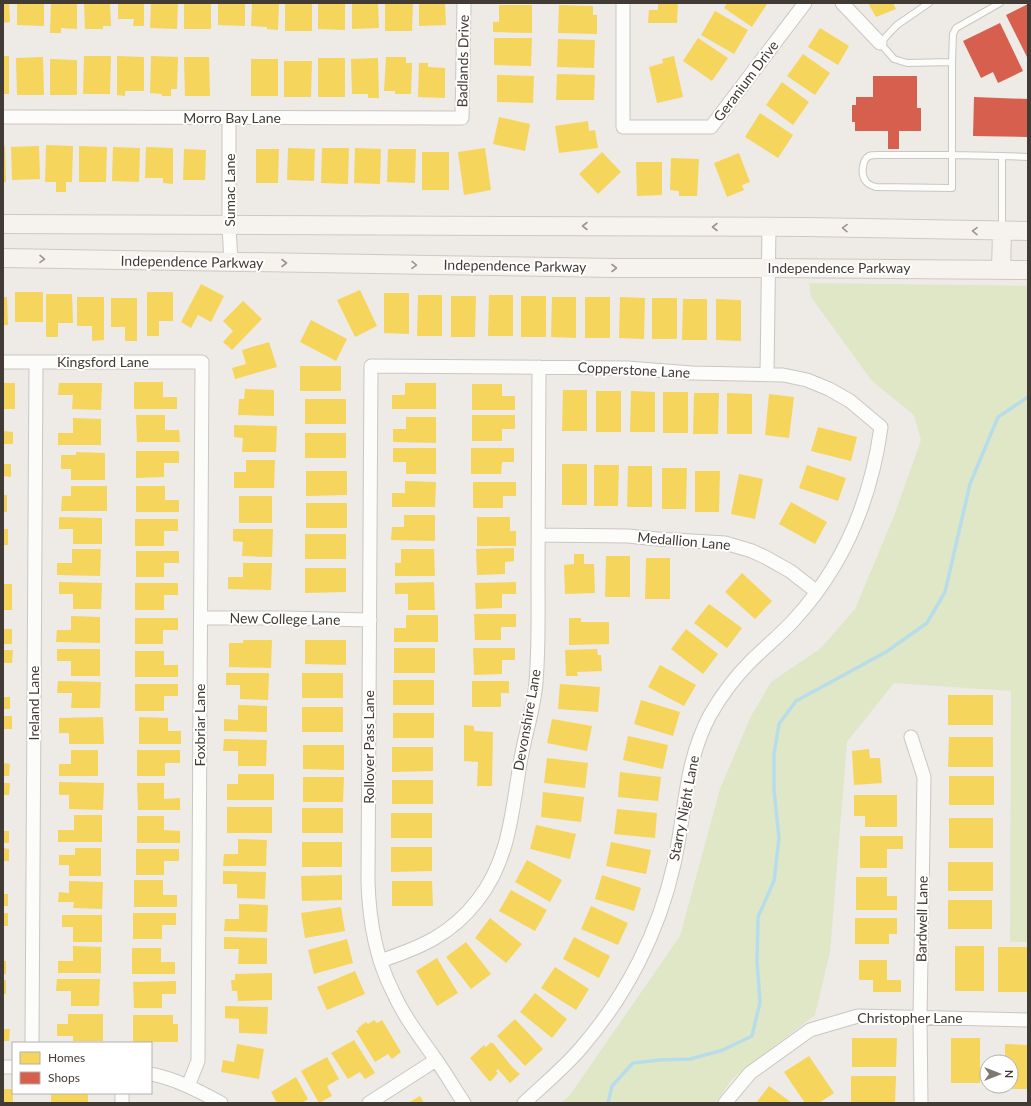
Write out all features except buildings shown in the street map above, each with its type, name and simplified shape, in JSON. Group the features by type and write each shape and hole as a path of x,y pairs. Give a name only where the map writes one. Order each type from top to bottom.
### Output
{"main road":[{"path":"3,224 769,228 1002,232 1028,231"},
{"path":"1002,232 1002,270"},
{"name":"Independence Parkway","path":"3,258 231,263 615,268 1028,270"}],"street":[{"name":"Badlands Drive","path":"462,118 464,3"},
{"name":"Geranium Drive","path":"623,3 623,127 711,127 805,3"},
{"path":"842,3 880,43"},
{"name":"Morro Bay Lane","path":"3,117 462,118"},
{"name":"Sumac Lane","path":"229,118 229,226 231,263"},
{"path":"767,374 769,228"},
{"name":"Kingsford Lane","path":"3,362 202,362"},
{"name":"Foxbriar Lane","path":"188,1086 198,1061 202,362"},
{"name":"Ireland Lane","path":"32,1042 36,363"},
{"name":"Copperstone Lane","path":"372,366 628,368 676,372 767,374 795,377 829,388 850,401 881,427"},
{"name":"Rollover Pass Lane","path":"372,366 368,897 372,929 380,961 388,983 407,1019 464,1103"},
{"name":"Devonshire Lane","path":"380,961 416,949 428,943 455,924 478,901 491,880 506,846 513,816 521,754 536,684 539,367"},
{"name":"Starry Night Lane","path":"524,1103 565,1066 595,1031 622,993 643,953 661,910 668,888 678,843 688,773 696,746 710,715 722,695 739,673 792,622 817,592 845,547 864,504 874,466 881,427"},
{"name":"Medallion Lane","path":"538,535 623,536 725,544 752,551 765,557 784,567 817,592"},
{"name":"New College Lane","path":"201,618 370,620"},
{"name":"Bardwell Lane","path":"911,737 924,777 920,1018 921,1103"},
{"name":"Christopher Lane","path":"725,1103 750,1073 810,1030 858,1016 1028,1020"},
{"path":"368,1103 436,1060"},
{"path":"152,1074 188,1086 221,1103"}],"lane":[{"path":"929,3 897,25 880,43 894,59 907,63 952,62"},
{"path":"1000,3 956,28 953,34 952,62 952,155 952,188 876,187 870,185 865,180 863,171 864,161 869,156 878,154 952,155 1028,157"},
{"path":"1002,156 1002,232"}],"green space":[{"path":"809,283 1028,286 1028,942 1010,942 1011,691 894,683 847,742 830,952 815,1015 731,1080 716,1103 561,1103 570,1095 680,936 720,789 751,716 771,682 821,648 855,609 894,516 921,440 914,415 872,381 811,297"}],"waterway":[{"path":"608,1103 612,1086 633,1063 690,1059 723,1050 752,1036 760,1002 757,961 758,917 774,881 779,838 774,790 774,754 779,724 796,701 886,652 927,623 945,592 970,484 998,417 1028,397"}]}
